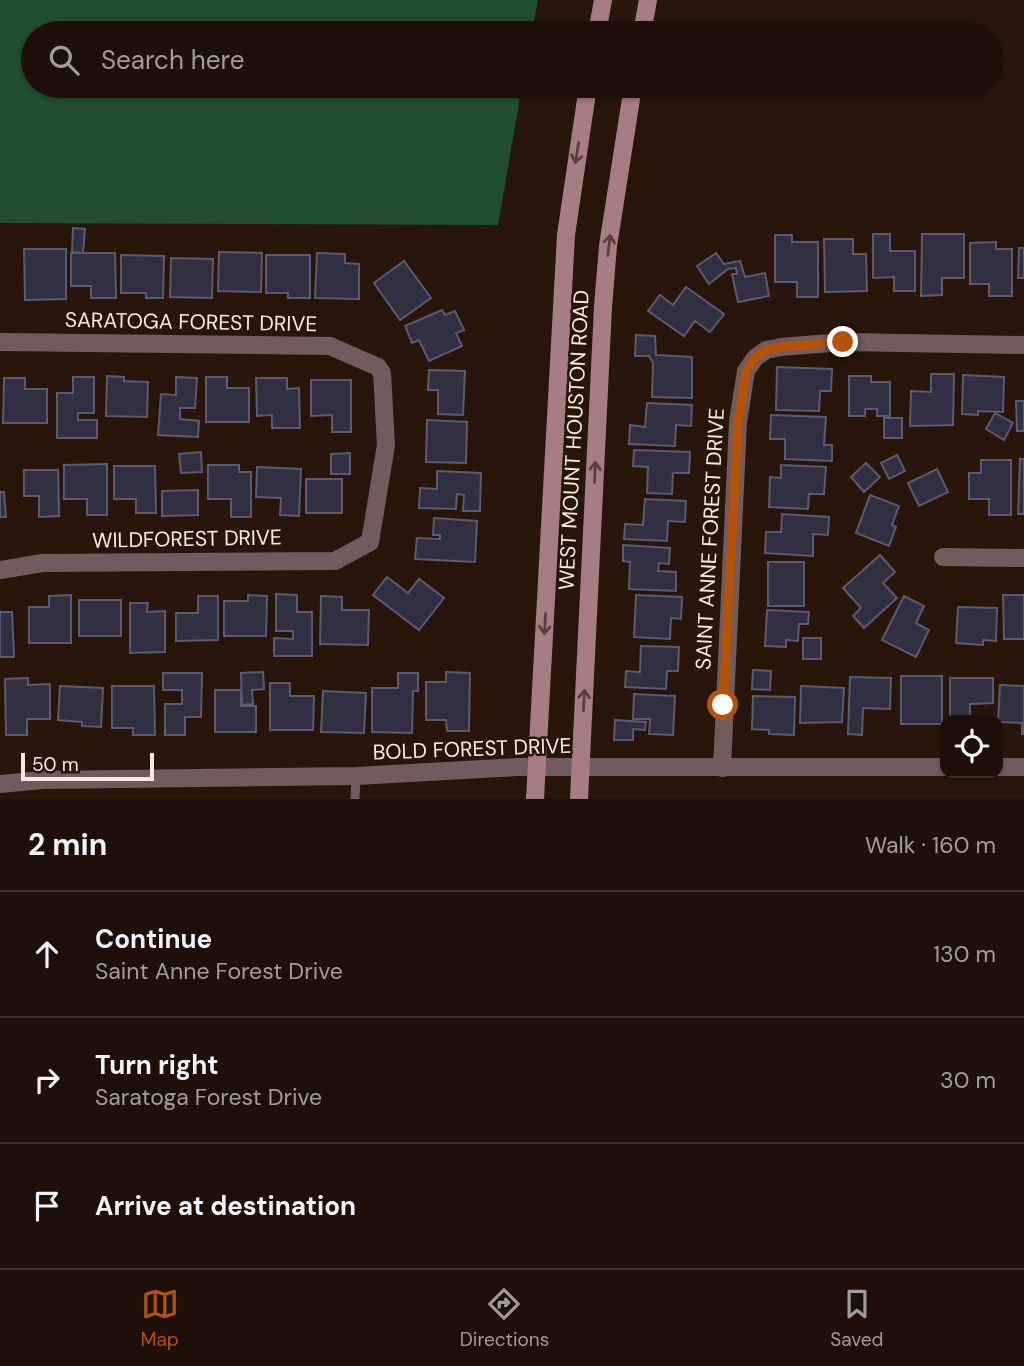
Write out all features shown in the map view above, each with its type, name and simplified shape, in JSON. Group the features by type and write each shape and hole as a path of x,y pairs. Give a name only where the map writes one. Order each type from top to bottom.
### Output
{"main road":[{"path":"599,21 603,0"},
{"path":"644,21 648,0"},
{"name":"WEST MOUNT HOUSTON ROAD","path":"535,799 566,235 586,98"},
{"name":"WEST MOUNT HOUSTON ROAD","path":"579,799 603,307 610,233 631,98"}],"street":[{"name":"SARATOGA FOREST DRIVE","path":"0,342 330,346 378,367 382,373 386,444 370,542"},
{"name":"SAINT ANNE FOREST DRIVE","path":"722,768 738,422 742,386 746,371 755,358 766,350 781,347 843,342 1024,345"},
{"name":"WILDFOREST DRIVE","path":"0,570 42,564 335,561 370,542"},
{"path":"943,557 1024,558"},
{"name":"BOLD FOREST DRIVE","path":"0,784 42,780 356,776 537,767 940,767"},
{"path":"1003,767 1024,767"}],"lane":[{"path":"355,799 356,776"}],"green space":[{"path":"0,0 538,0 534,21 21,21 21,98 520,98 498,225 0,223"}],"building":[{"path":"73,228 85,229 83,253 72,252"},
{"path":"873,234 890,234 890,251 915,251 915,291 894,291 894,277 873,278"},
{"path":"922,234 964,234 964,278 942,278 942,295 921,296"},
{"path":"775,235 792,235 792,242 818,242 818,297 797,297 797,282 775,282"},
{"path":"824,239 853,239 853,254 866,254 867,291 825,292"},
{"path":"996,242 996,249 1012,249 1012,296 989,296 989,284 970,284 970,243"},
{"path":"1019,248 1024,248 1024,278 1018,278"},
{"path":"24,249 66,249 66,299 25,300"},
{"path":"219,252 262,253 261,292 218,291"},
{"path":"71,253 115,253 116,298 91,298 91,286 71,286"},
{"path":"317,253 345,254 345,263 359,264 359,299 315,298"},
{"path":"716,253 724,264 740,261 745,277 765,273 769,296 738,302 732,274 737,274 736,268 728,269 709,284 697,266"},
{"path":"121,255 164,256 163,298 146,298 146,293 121,293"},
{"path":"266,255 310,255 310,298 288,298 288,293 266,293"},
{"path":"171,258 213,259 212,298 170,297"},
{"path":"404,261 431,298 400,320 374,283"},
{"path":"686,287 724,314 710,332 695,321 684,336 648,311 660,295 673,305"},
{"path":"442,310 445,315 455,311 464,330 456,333 462,346 429,361 419,340 412,343 405,326"},
{"path":"636,335 655,336 656,355 692,357 692,398 652,397 653,363 649,356 635,356"},
{"path":"777,367 832,369 831,391 820,391 819,411 776,410"},
{"path":"429,370 465,371 463,415 438,414 438,390 428,390"},
{"path":"931,374 954,374 953,425 910,426 911,391 931,392"},
{"path":"963,375 1004,377 1003,412 978,411 978,415 962,414"},
{"path":"107,376 124,377 124,381 148,382 147,417 106,416"},
{"path":"849,376 871,376 871,382 890,382 890,416 877,416 877,409 865,409 865,416 849,416"},
{"path":"73,377 94,377 94,413 78,413 78,420 97,420 97,438 57,438 57,393 73,393"},
{"path":"176,377 197,378 195,408 180,408 180,419 199,421 198,437 158,435 161,394 176,395"},
{"path":"206,377 227,377 227,388 249,388 249,422 206,422"},
{"path":"4,378 25,378 25,389 47,389 47,423 3,423"},
{"path":"256,378 287,378 287,389 299,388 300,428 272,428 272,415 257,416"},
{"path":"311,380 351,380 351,432 332,432 332,415 311,416"},
{"path":"1016,401 1024,401 1024,431 1017,431"},
{"path":"647,403 692,405 691,426 676,425 675,446 629,444 630,425 645,427"},
{"path":"995,413 1013,423 1004,440 986,429"},
{"path":"771,415 826,417 824,445 832,445 832,461 785,459 785,439 770,439"},
{"path":"884,418 902,418 902,438 884,438"},
{"path":"427,420 467,422 466,463 426,462"},
{"path":"634,450 690,452 689,473 673,473 672,494 647,493 648,467 633,466"},
{"path":"201,452 202,472 181,473 179,454"},
{"path":"350,453 350,474 331,474 331,454"},
{"path":"897,455 905,471 889,479 881,463"},
{"path":"1020,459 1024,459 1024,514 1018,514"},
{"path":"981,460 1011,460 1011,515 989,515 989,499 969,499 969,473 981,473"},
{"path":"866,463 880,477 864,492 851,477"},
{"path":"107,464 107,515 87,515 87,499 64,499 64,465"},
{"path":"208,465 239,465 239,472 251,472 251,517 231,517 231,499 208,499"},
{"path":"781,465 826,467 824,494 809,494 808,509 769,507 770,477 781,478"},
{"path":"114,466 155,466 156,513 136,513 136,499 114,499"},
{"path":"257,467 301,469 299,516 280,515 281,498 256,497"},
{"path":"937,469 948,492 919,506 908,483"},
{"path":"24,470 58,470 59,516 39,517 39,496 24,496"},
{"path":"437,471 481,473 480,511 463,511 464,495 457,494 456,509 419,508 420,488 437,489"},
{"path":"306,479 342,479 342,513 306,513"},
{"path":"198,490 198,515 162,516 162,491"},
{"path":"0,492 4,492 6,517 0,517"},
{"path":"870,495 899,506 892,525 896,527 889,546 856,533"},
{"path":"645,499 686,501 685,522 668,521 667,541 624,539 625,524 643,525"},
{"path":"782,514 829,517 828,535 813,534 813,556 765,553 766,532 781,532"},
{"path":"434,518 477,521 475,562 415,559 417,538 440,539 440,535 433,535"},
{"path":"623,545 670,548 669,564 659,563 658,571 676,572 676,591 629,589 630,562 623,561"},
{"path":"880,555 895,572 883,583 897,598 864,628 853,616 861,608 843,588"},
{"path":"768,562 804,562 804,606 768,606"},
{"path":"387,577 408,593 419,579 444,598 419,630 373,595"},
{"path":"276,594 297,595 297,612 312,612 312,656 274,656 274,638 293,639 293,631 276,631"},
{"path":"71,595 71,643 29,643 29,607 49,607 49,596"},
{"path":"248,595 267,596 266,636 224,636 224,601 248,601"},
{"path":"636,595 682,597 681,619 671,618 670,639 634,637"},
{"path":"1003,595 1024,595 1024,639 1004,639"},
{"path":"198,596 218,596 218,640 176,641 176,613 198,613"},
{"path":"321,596 342,597 342,610 369,610 368,645 320,644"},
{"path":"904,596 924,606 916,623 929,630 916,657 882,640"},
{"path":"79,600 121,600 121,636 79,636"},
{"path":"130,603 148,603 147,612 165,611 165,652 130,653"},
{"path":"958,607 997,608 996,641 983,640 983,645 956,643"},
{"path":"767,610 809,612 808,624 799,624 798,641 786,640 786,647 765,646"},
{"path":"0,612 12,612 14,657 0,657"},
{"path":"803,638 821,638 821,659 803,659"},
{"path":"641,646 679,647 678,671 667,671 666,689 625,687 626,671 640,672"},
{"path":"753,670 771,671 770,690 752,689"},
{"path":"263,672 264,689 252,690 253,704 242,705 241,673"},
{"path":"446,672 470,673 469,731 447,731 446,720 426,720 426,682 446,682"},
{"path":"163,673 202,673 201,717 185,717 185,735 165,735 165,704 182,704 182,690 163,690"},
{"path":"398,673 418,673 418,691 413,691 412,733 372,732 372,688 398,688"},
{"path":"901,676 942,676 940,724 901,724"},
{"path":"850,677 891,678 890,709 863,708 862,735 848,734"},
{"path":"28,678 28,685 50,684 50,719 27,719 27,735 6,735 5,679"},
{"path":"950,678 993,678 993,703 970,704 970,715 950,715"},
{"path":"270,683 290,683 290,696 314,696 313,730 270,730"},
{"path":"1000,685 1024,686 1024,734 1022,723 1003,722 1003,715 998,715"},
{"path":"60,686 103,688 101,727 58,720"},
{"path":"112,686 154,686 155,735 133,735 133,728 112,728"},
{"path":"801,686 844,688 842,722 800,723"},
{"path":"215,690 241,690 241,706 256,706 256,732 215,732"},
{"path":"323,691 366,693 364,733 321,732"},
{"path":"634,694 675,696 673,735 649,734 650,719 633,719"},
{"path":"753,696 795,697 794,735 769,734 769,730 752,729"},
{"path":"615,720 646,722 645,730 633,729 633,740 614,740"}],"route":[{"path":"723,705 738,422 746,371 755,358 766,350 843,342"}]}
